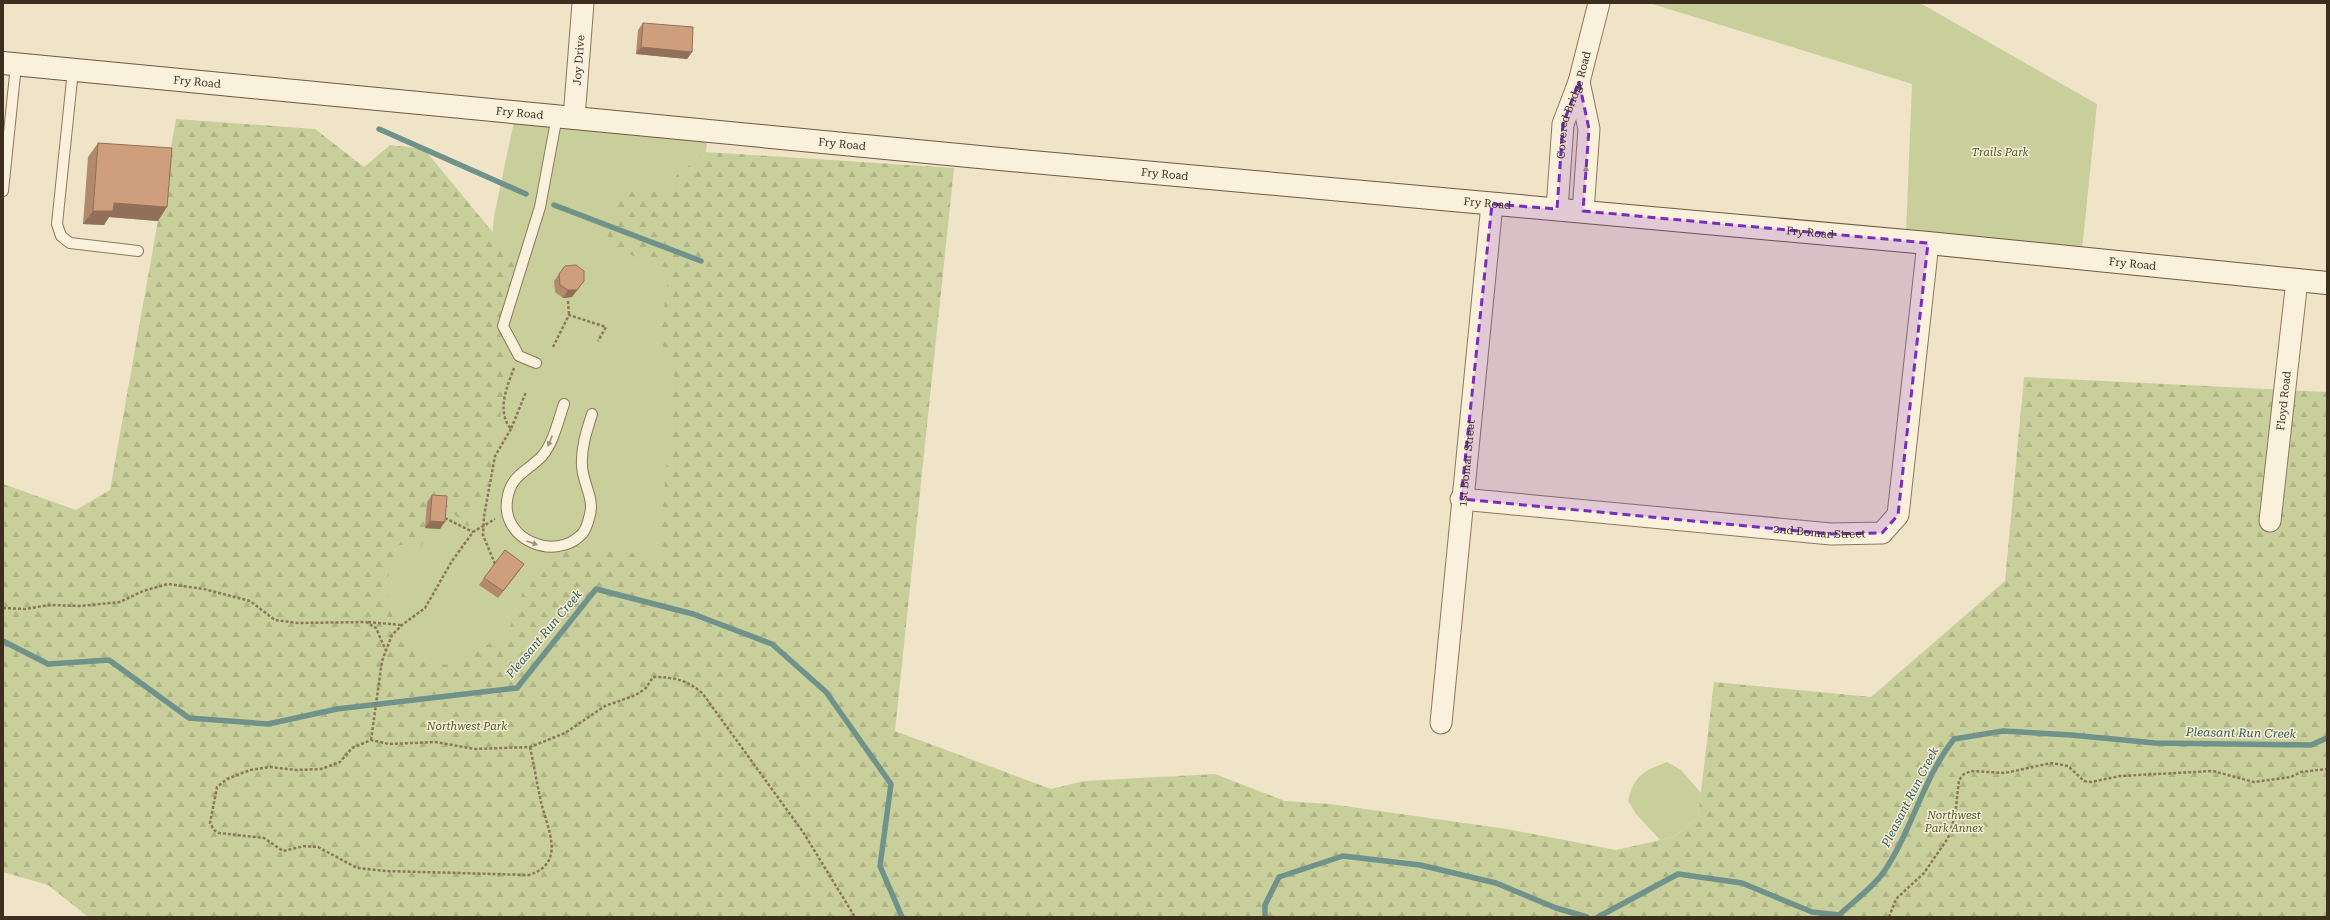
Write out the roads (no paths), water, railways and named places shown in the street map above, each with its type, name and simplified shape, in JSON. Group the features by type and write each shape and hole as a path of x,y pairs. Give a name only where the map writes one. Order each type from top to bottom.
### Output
{"street":[{"name":"Joy Drive","path":"565,117 583,3"},
{"name":"Covered Bridge Road","path":"1557,208 1563,124 1579,82 1599,3"},
{"name":"Fry Road","path":"10,64 1492,204 1557,208 1928,243 2327,283"},
{"name":"Covered Bridge Road","path":"1579,82 1588,130 1583,211"},
{"name":"1st Bomar Street","path":"1441,723 1461,499 1492,204"},
{"name":"2nd Bomar Street","path":"1461,499 1831,534 1882,533 1898,515 1928,243"},
{"name":"Floyd Road","path":"2270,521 2296,280"}],"lane":[{"path":"3,191 10,64"},
{"path":"73,70 57,224 61,236 70,243 138,251"},
{"path":"536,363 519,356 503,326 540,207 565,117"},
{"path":"564,404 546,450 517,476 509,487 506,502 509,522 524,540 543,546 564,545 582,534 590,516 591,497 582,465 584,440 592,414"}],"waterway":[{"path":"379,129 526,194"},
{"path":"554,205 701,261"},
{"name":"Pleasant Run Creek","path":"3,641 48,664 109,660 189,718 268,724 337,709 517,688 596,589 693,614 772,644 826,692 891,784 880,866 902,917"},
{"name":"Pleasant Run Creek","path":"1598,917 1678,874 1742,883 1812,912 1839,915 1879,879 1883,873 1902,840 1934,770 1954,739 2003,731 2071,735 2155,743 2311,745 2327,738"},
{"name":"Pleasant Run Creek","path":"1265,917 1265,905 1279,877 1343,856 1420,865 1496,883 1556,908 1587,917"}],"park label":[{"name":"Trails Park","path":"2000,152"},
{"name":"Northwest Park","path":"467,726"},
{"name":"Northwest Park Annex","path":"1954,821"}]}
